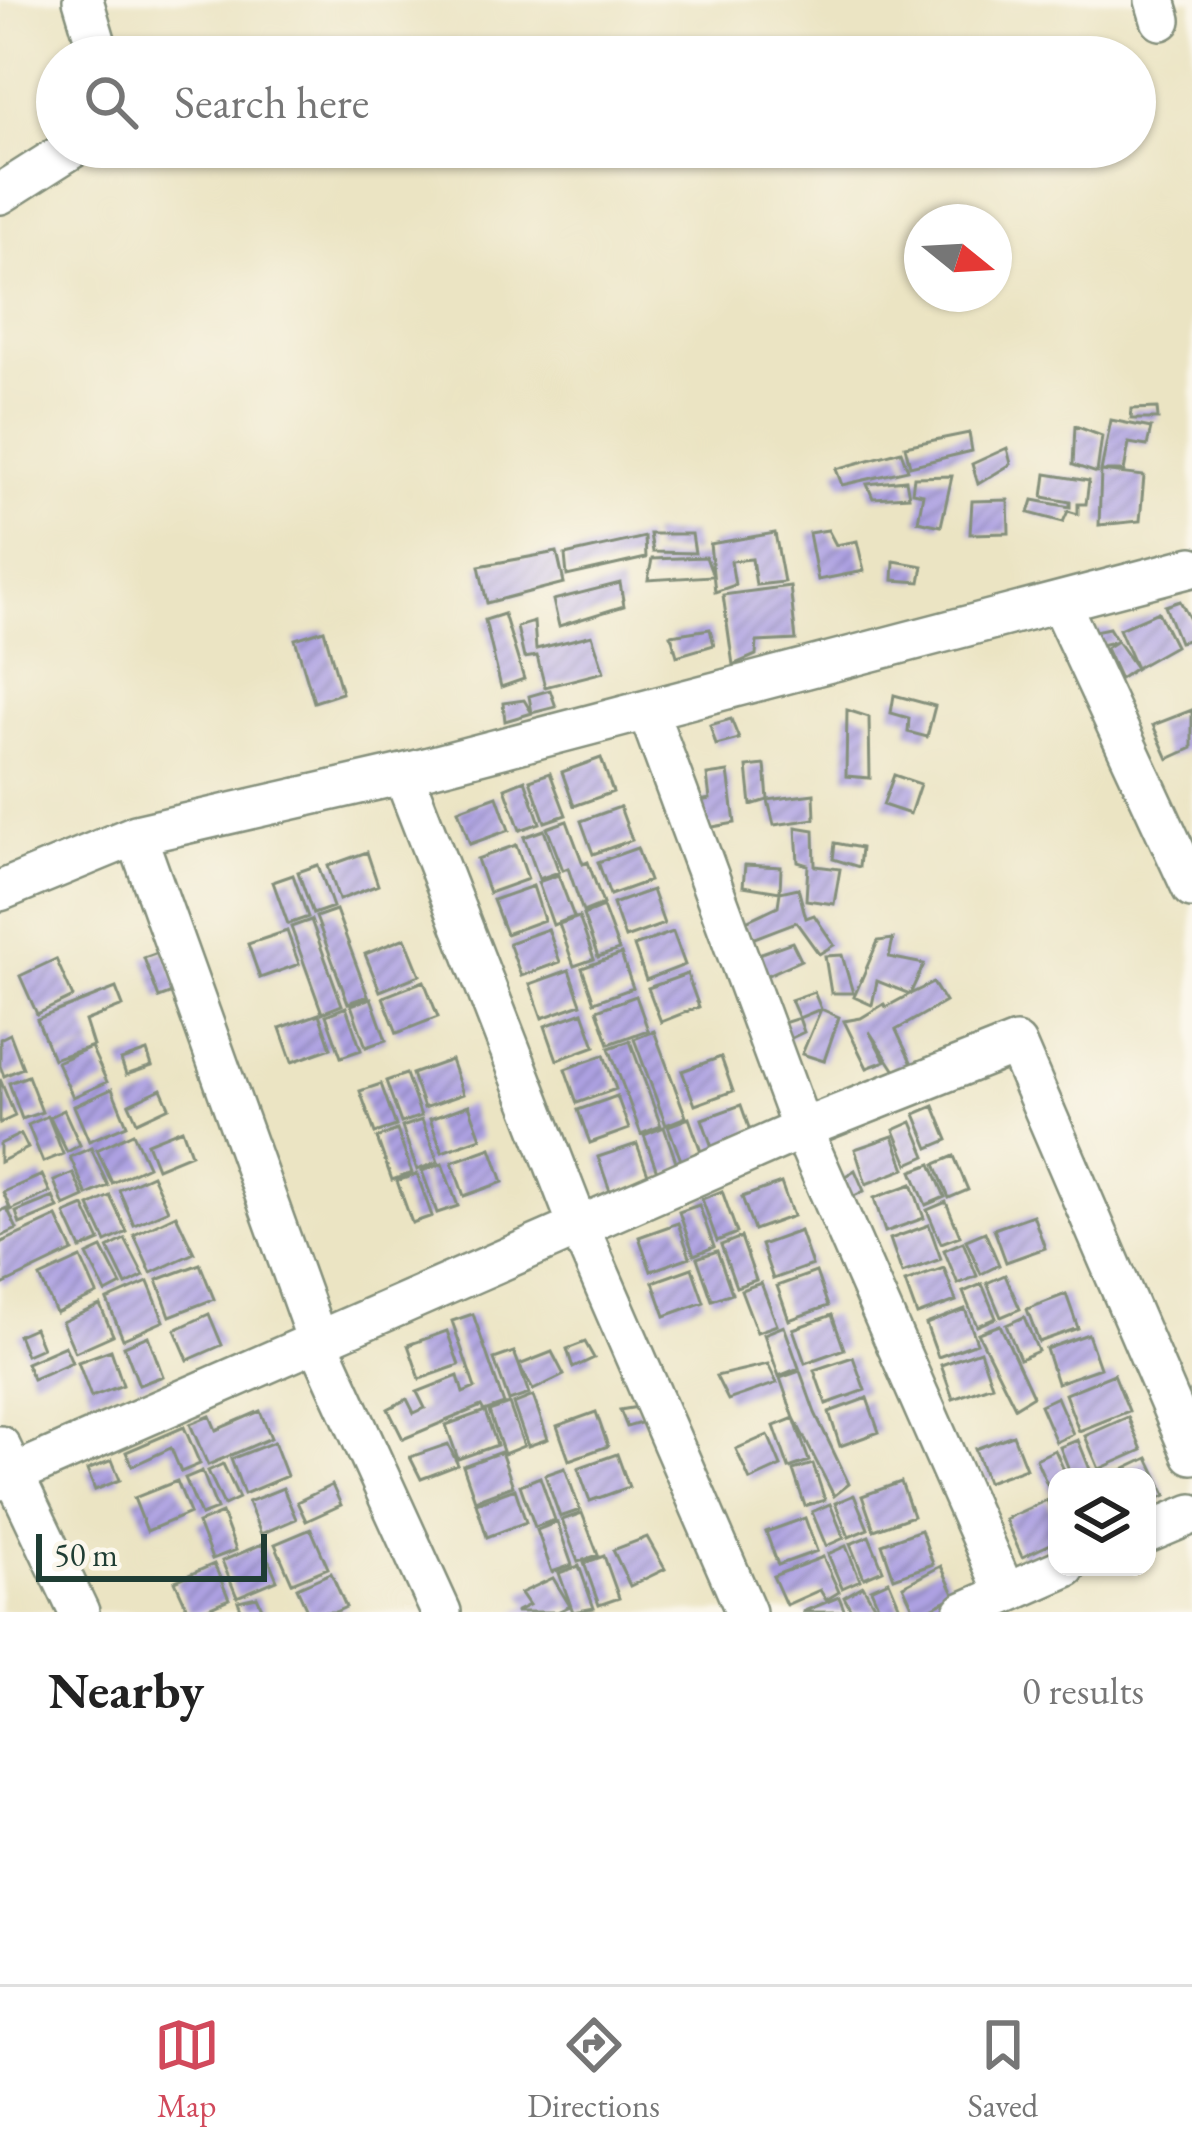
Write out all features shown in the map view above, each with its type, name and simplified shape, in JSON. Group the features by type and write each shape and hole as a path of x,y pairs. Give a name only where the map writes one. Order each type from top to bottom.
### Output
{"street":[{"path":"83,0 94,36"},
{"path":"0,194 41,168"},
{"path":"0,891 136,835 403,774 1192,568"},
{"path":"1060,603 1192,888"},
{"path":"648,712 802,1129 1005,1592"},
{"path":"403,774 579,1227 746,1612"},
{"path":"136,835 317,1340 441,1612"},
{"path":"80,1612 4,1467 317,1340 802,1129 1016,1044 1192,1454"},
{"path":"1156,1529 1192,1514"},
{"path":"964,1612 1048,1574"}],"building":[{"path":"1157,408 1158,419 1131,419 1132,409"},
{"path":"1111,420 1151,428 1147,446 1129,443 1124,471 1101,471"},
{"path":"1075,426 1102,436 1097,473 1073,465"},
{"path":"969,433 972,451 910,466 905,446"},
{"path":"1007,448 1011,464 978,484 972,464"},
{"path":"901,451 908,470 842,485 836,469"},
{"path":"1101,471 1144,476 1140,521 1099,525"},
{"path":"1046,474 1089,481 1086,504 1078,504 1078,514 1068,511 1063,522 1029,513 1033,500 1070,507 1070,502 1043,497"},
{"path":"952,476 941,526 918,521 923,494 912,492 914,477"},
{"path":"906,480 909,496 873,498 867,484"},
{"path":"1008,500 1009,533 970,534 972,501"},
{"path":"828,530 836,545 857,541 864,571 818,580 809,533"},
{"path":"775,533 784,582 756,585 752,559 731,561 735,585 715,592 710,544"},
{"path":"650,534 692,534 695,553 653,552"},
{"path":"645,537 646,558 567,576 565,555"},
{"path":"557,552 564,583 487,603 479,566"},
{"path":"706,557 713,576 648,580 652,559"},
{"path":"894,561 923,566 920,582 893,580"},
{"path":"620,583 624,606 559,626 553,600"},
{"path":"790,586 796,640 757,642 756,655 733,665 723,595"},
{"path":"1180,601 1192,623 1192,639 1179,642 1165,606"},
{"path":"1158,612 1175,646 1136,668 1119,629"},
{"path":"504,614 524,679 501,687 485,620"},
{"path":"534,622 536,649 592,635 604,672 545,687 537,656 524,658 517,627"},
{"path":"1109,628 1117,641 1101,645 1094,631"},
{"path":"710,629 714,645 677,656 671,635"},
{"path":"324,630 342,693 314,702 295,639"},
{"path":"1117,641 1136,668 1120,679 1106,648"},
{"path":"550,690 556,707 532,713 529,696"},
{"path":"894,695 935,706 927,737 908,732 909,718 891,713"},
{"path":"524,700 532,713 505,721 503,703"},
{"path":"847,710 869,717 870,778 846,776"},
{"path":"1192,710 1192,748 1168,759 1153,725"},
{"path":"731,719 739,739 716,745 710,725"},
{"path":"601,758 613,792 574,806 562,772"},
{"path":"765,765 768,800 751,805 747,767"},
{"path":"728,772 735,823 707,828 700,801 710,799 707,775"},
{"path":"550,773 566,815 545,822 530,780"},
{"path":"894,775 920,784 910,814 883,805"},
{"path":"525,780 540,823 520,830 505,788"},
{"path":"814,794 815,819 774,825 768,800"},
{"path":"497,796 509,830 470,844 458,810"},
{"path":"620,807 632,840 593,854 581,821"},
{"path":"567,821 603,904 583,912 547,828"},
{"path":"796,827 814,830 815,866 840,869 834,904 806,900 808,865 798,862"},
{"path":"544,830 559,872 539,879 524,837"},
{"path":"835,843 861,848 859,867 833,859"},
{"path":"516,845 528,879 489,893 477,859"},
{"path":"637,848 649,881 610,895 598,862"},
{"path":"367,852 378,885 339,900 328,866"},
{"path":"318,865 333,907 313,914 298,872"},
{"path":"745,865 781,867 780,892 743,886"},
{"path":"293,875 308,917 288,924 273,882"},
{"path":"558,875 574,917 553,925 538,882"},
{"path":"533,886 544,920 506,934 493,900"},
{"path":"798,888 806,918 814,915 834,945 819,954 796,922 752,939 742,923 778,906 780,892"},
{"path":"652,890 664,924 625,938 613,904"},
{"path":"603,907 619,950 598,957 583,915"},
{"path":"336,910 368,996 348,1003 316,917"},
{"path":"579,917 594,959 574,966 559,924"},
{"path":"311,920 342,1005 322,1013 291,927"},
{"path":"548,929 560,962 521,976 509,943"},
{"path":"287,931 299,964 260,978 248,944"},
{"path":"673,932 685,965 646,980 634,946"},
{"path":"405,938 420,975 380,991 365,954"},
{"path":"893,939 889,957 924,964 910,994 877,981 872,1005 854,997 878,941"},
{"path":"792,942 801,960 759,979 750,957"},
{"path":"166,950 180,990 159,998 144,958"},
{"path":"621,954 633,988 594,1002 582,968"},
{"path":"842,955 853,993 831,993 825,956"},
{"path":"56,959 73,997 37,1014 20,976"},
{"path":"569,970 581,1004 542,1018 530,984"},
{"path":"687,974 699,1007 661,1022 648,988"},
{"path":"424,981 438,1017 397,1033 383,997"},
{"path":"933,983 945,1002 896,1030 914,1068 899,1077 869,1031 885,1061 867,1068 844,1021 861,1018"},
{"path":"116,988 123,1006 85,1021 93,1046 53,1059 37,1019"},
{"path":"814,992 821,1009 799,1018 791,1000"},
{"path":"636,996 648,1030 609,1044 597,1010"},
{"path":"371,998 386,1040 366,1047 351,1005"},
{"path":"346,1007 361,1050 341,1057 326,1015"},
{"path":"821,1009 839,1017 824,1061 802,1054"},
{"path":"583,1012 595,1046 557,1060 545,1026"},
{"path":"319,1014 331,1048 292,1062 280,1028"},
{"path":"799,1018 804,1032 785,1041 777,1025"},
{"path":"654,1031 686,1117 666,1125 634,1039"},
{"path":"10,1034 23,1068 4,1076 0,1039"},
{"path":"630,1041 661,1126 641,1134 609,1048"},
{"path":"91,1047 107,1082 73,1097 57,1062"},
{"path":"147,1051 152,1066 126,1075 121,1060"},
{"path":"604,1055 616,1089 577,1103 565,1069"},
{"path":"721,1057 733,1091 695,1105 682,1071"},
{"path":"451,1060 463,1094 424,1108 412,1074"},
{"path":"406,1074 421,1116 401,1123 386,1081"},
{"path":"28,1076 42,1112 22,1119 9,1083"},
{"path":"0,1079 15,1116 0,1123"},
{"path":"381,1084 396,1126 375,1133 360,1091"},
{"path":"112,1089 127,1125 89,1141 74,1106"},
{"path":"161,1089 169,1107 137,1122 129,1104"},
{"path":"617,1096 629,1129 590,1143 578,1110"},
{"path":"469,1105 481,1138 442,1152 430,1119"},
{"path":"741,1105 753,1139 714,1153 702,1119"},
{"path":"934,1106 948,1140 929,1148 915,1114"},
{"path":"64,1110 80,1145 67,1152 50,1117"},
{"path":"48,1116 63,1154 43,1162 28,1125"},
{"path":"689,1118 704,1160 684,1168 668,1126"},
{"path":"422,1120 438,1162 417,1170 402,1127"},
{"path":"912,1122 926,1156 908,1164 894,1130"},
{"path":"664,1127 679,1170 659,1177 644,1135"},
{"path":"182,1129 191,1154 157,1168 147,1143"},
{"path":"397,1130 412,1173 392,1180 377,1138"},
{"path":"133,1133 148,1166 112,1183 97,1150"},
{"path":"21,1134 28,1148 0,1162 0,1144"},
{"path":"893,1136 905,1169 866,1184 855,1149"},
{"path":"637,1144 649,1177 610,1191 598,1157"},
{"path":"91,1148 108,1186 87,1195 70,1157"},
{"path":"491,1148 503,1182 464,1196 452,1162"},
{"path":"954,1156 968,1190 949,1198 935,1164"},
{"path":"442,1164 458,1206 437,1213 422,1171"},
{"path":"931,1164 945,1197 926,1205 912,1171"},
{"path":"855,1170 864,1191 850,1198 842,1178"},
{"path":"73,1173 84,1197 64,1206 54,1181"},
{"path":"417,1174 432,1216 412,1223 397,1181"},
{"path":"42,1175 50,1192 11,1210 3,1192"},
{"path":"152,1175 168,1210 134,1225 119,1190"},
{"path":"781,1183 793,1216 754,1230 742,1197"},
{"path":"912,1184 924,1218 885,1232 874,1198"},
{"path":"722,1191 737,1233 717,1241 702,1199"},
{"path":"110,1196 127,1232 106,1242 89,1206"},
{"path":"53,1197 58,1208 20,1224 16,1212"},
{"path":"946,1202 960,1236 941,1243 927,1210"},
{"path":"699,1205 714,1247 694,1255 679,1212"},
{"path":"84,1206 100,1241 81,1249 65,1214"},
{"path":"7,1208 17,1229 0,1237 0,1211"},
{"path":"176,1215 194,1253 151,1273 134,1235"},
{"path":"1033,1215 1045,1248 1006,1262 994,1229"},
{"path":"57,1217 73,1251 2,1285 0,1243"},
{"path":"678,1223 690,1257 651,1271 639,1237"},
{"path":"929,1225 941,1259 902,1273 890,1239"},
{"path":"800,1231 812,1265 773,1279 761,1245"},
{"path":"985,1232 999,1265 981,1274 966,1240"},
{"path":"741,1237 756,1280 736,1287 721,1245"},
{"path":"125,1239 144,1276 126,1285 108,1248"},
{"path":"963,1242 977,1276 958,1284 944,1250"},
{"path":"102,1248 121,1285 106,1293 87,1255"},
{"path":"717,1251 732,1293 712,1300 697,1258"},
{"path":"81,1258 97,1294 56,1313 40,1277"},
{"path":"200,1264 214,1299 170,1316 157,1280"},
{"path":"692,1268 704,1302 665,1316 653,1282"},
{"path":"944,1268 956,1301 917,1315 905,1282"},
{"path":"816,1272 828,1306 789,1320 777,1286"},
{"path":"1005,1275 1020,1309 1001,1317 987,1283"},
{"path":"148,1282 164,1321 123,1339 107,1300"},
{"path":"761,1283 777,1325 757,1332 741,1290"},
{"path":"982,1284 996,1318 977,1326 963,1292"},
{"path":"1066,1294 1078,1328 1039,1342 1027,1309"},
{"path":"100,1305 113,1335 75,1352 62,1322"},
{"path":"965,1309 977,1343 938,1357 926,1324"},
{"path":"209,1314 222,1345 188,1360 175,1330"},
{"path":"473,1314 504,1404 484,1411 481,1406 403,1439 388,1409 407,1399 414,1413 425,1408 417,1392 458,1376 463,1393 475,1388 452,1321"},
{"path":"832,1315 844,1349 805,1363 793,1329"},
{"path":"1024,1317 1038,1351 1020,1359 1006,1325"},
{"path":"1000,1325 1033,1396 1015,1407 978,1333"},
{"path":"784,1326 799,1368 779,1376 764,1334"},
{"path":"34,1328 42,1348 26,1355 18,1335"},
{"path":"447,1331 459,1365 420,1379 408,1345"},
{"path":"1088,1334 1100,1368 1057,1383 1046,1349"},
{"path":"148,1336 163,1376 139,1385 124,1346"},
{"path":"585,1342 594,1358 573,1368 567,1349"},
{"path":"65,1346 72,1362 33,1379 26,1363"},
{"path":"111,1350 123,1385 91,1397 78,1362"},
{"path":"980,1351 992,1385 953,1399 941,1365"},
{"path":"514,1352 529,1394 509,1401 494,1359"},
{"path":"552,1352 564,1375 533,1390 519,1365"},
{"path":"853,1357 865,1390 826,1404 814,1370"},
{"path":"768,1364 777,1383 728,1400 716,1376"},
{"path":"800,1371 849,1484 834,1496 794,1418 780,1378"},
{"path":"1114,1374 1129,1411 1079,1431 1065,1394"},
{"path":"533,1396 548,1439 528,1446 513,1404"},
{"path":"1057,1397 1073,1434 1056,1442 1040,1405"},
{"path":"867,1398 879,1432 840,1446 829,1412"},
{"path":"509,1404 524,1446 504,1454 489,1411"},
{"path":"638,1407 644,1422 627,1427 620,1410"},
{"path":"260,1411 271,1438 208,1465 190,1424 210,1416 216,1430"},
{"path":"485,1411 497,1445 458,1459 446,1425"},
{"path":"596,1412 608,1446 569,1460 557,1426"},
{"path":"1128,1417 1142,1450 1099,1468 1085,1436"},
{"path":"794,1418 809,1461 789,1468 774,1426"},
{"path":"184,1427 200,1464 181,1472 171,1448 132,1466 126,1452"},
{"path":"768,1435 781,1466 750,1480 736,1449"},
{"path":"1013,1435 1026,1468 987,1482 975,1449"},
{"path":"1078,1440 1089,1468 1068,1468 1060,1447"},
{"path":"274,1442 287,1476 244,1494 231,1459"},
{"path":"448,1444 458,1465 421,1479 410,1457"},
{"path":"1055,1450 1063,1468 1048,1468 1048,1486 1036,1459"},
{"path":"501,1452 513,1486 475,1500 463,1466"},
{"path":"617,1454 629,1487 590,1501 578,1468"},
{"path":"1148,1458 1153,1468 1127,1468"},
{"path":"112,1460 120,1480 95,1490 87,1470"},
{"path":"223,1464 239,1498 224,1505 208,1471"},
{"path":"813,1464 825,1500 805,1506 793,1470"},
{"path":"565,1468 580,1510 560,1517 545,1475"},
{"path":"202,1471 217,1509 201,1515 185,1478"},
{"path":"1156,1474 1166,1495 1156,1500"},
{"path":"540,1477 555,1520 535,1527 520,1485"},
{"path":"177,1481 190,1513 147,1531 134,1498"},
{"path":"901,1482 913,1516 874,1530 862,1496"},
{"path":"332,1485 341,1505 306,1521 297,1502"},
{"path":"283,1488 296,1519 261,1534 248,1502"},
{"path":"515,1489 526,1522 487,1537 476,1503"},
{"path":"854,1495 868,1529 849,1537 835,1503"},
{"path":"1047,1500 1048,1545 1022,1557 1005,1519"},
{"path":"830,1504 844,1538 826,1546 812,1512"},
{"path":"222,1513 236,1550 212,1559 198,1523"},
{"path":"582,1513 598,1555 578,1562 562,1520"},
{"path":"805,1518 817,1551 778,1565 766,1532"},
{"path":"557,1522 572,1565 552,1572 537,1530"},
{"path":"311,1529 328,1568 292,1583 275,1544"},
{"path":"921,1530 933,1564 894,1578 882,1544"},
{"path":"869,1536 883,1570 864,1578 850,1544"},
{"path":"647,1537 665,1569 630,1586 613,1550"},
{"path":"262,1544 277,1580 237,1597 222,1561"},
{"path":"846,1546 860,1580 842,1588 828,1554"},
{"path":"604,1556 619,1598 599,1605 584,1563"},
{"path":"823,1557 839,1592 826,1600 820,1590 786,1605 773,1576"},
{"path":"214,1564 229,1599 189,1612 175,1581"},
{"path":"579,1566 594,1608 573,1612 559,1573"},
{"path":"941,1566 955,1596 915,1612 903,1586"},
{"path":"331,1573 346,1607 308,1612 297,1588"},
{"path":"553,1578 570,1606 557,1612 515,1612 529,1605 521,1593"},
{"path":"889,1581 902,1612 881,1612 871,1589"},
{"path":"863,1586 878,1612 852,1612 844,1597"},
{"path":"257,1597 264,1612 242,1612 238,1601"},
{"path":"839,1597 845,1612 802,1612"}]}
